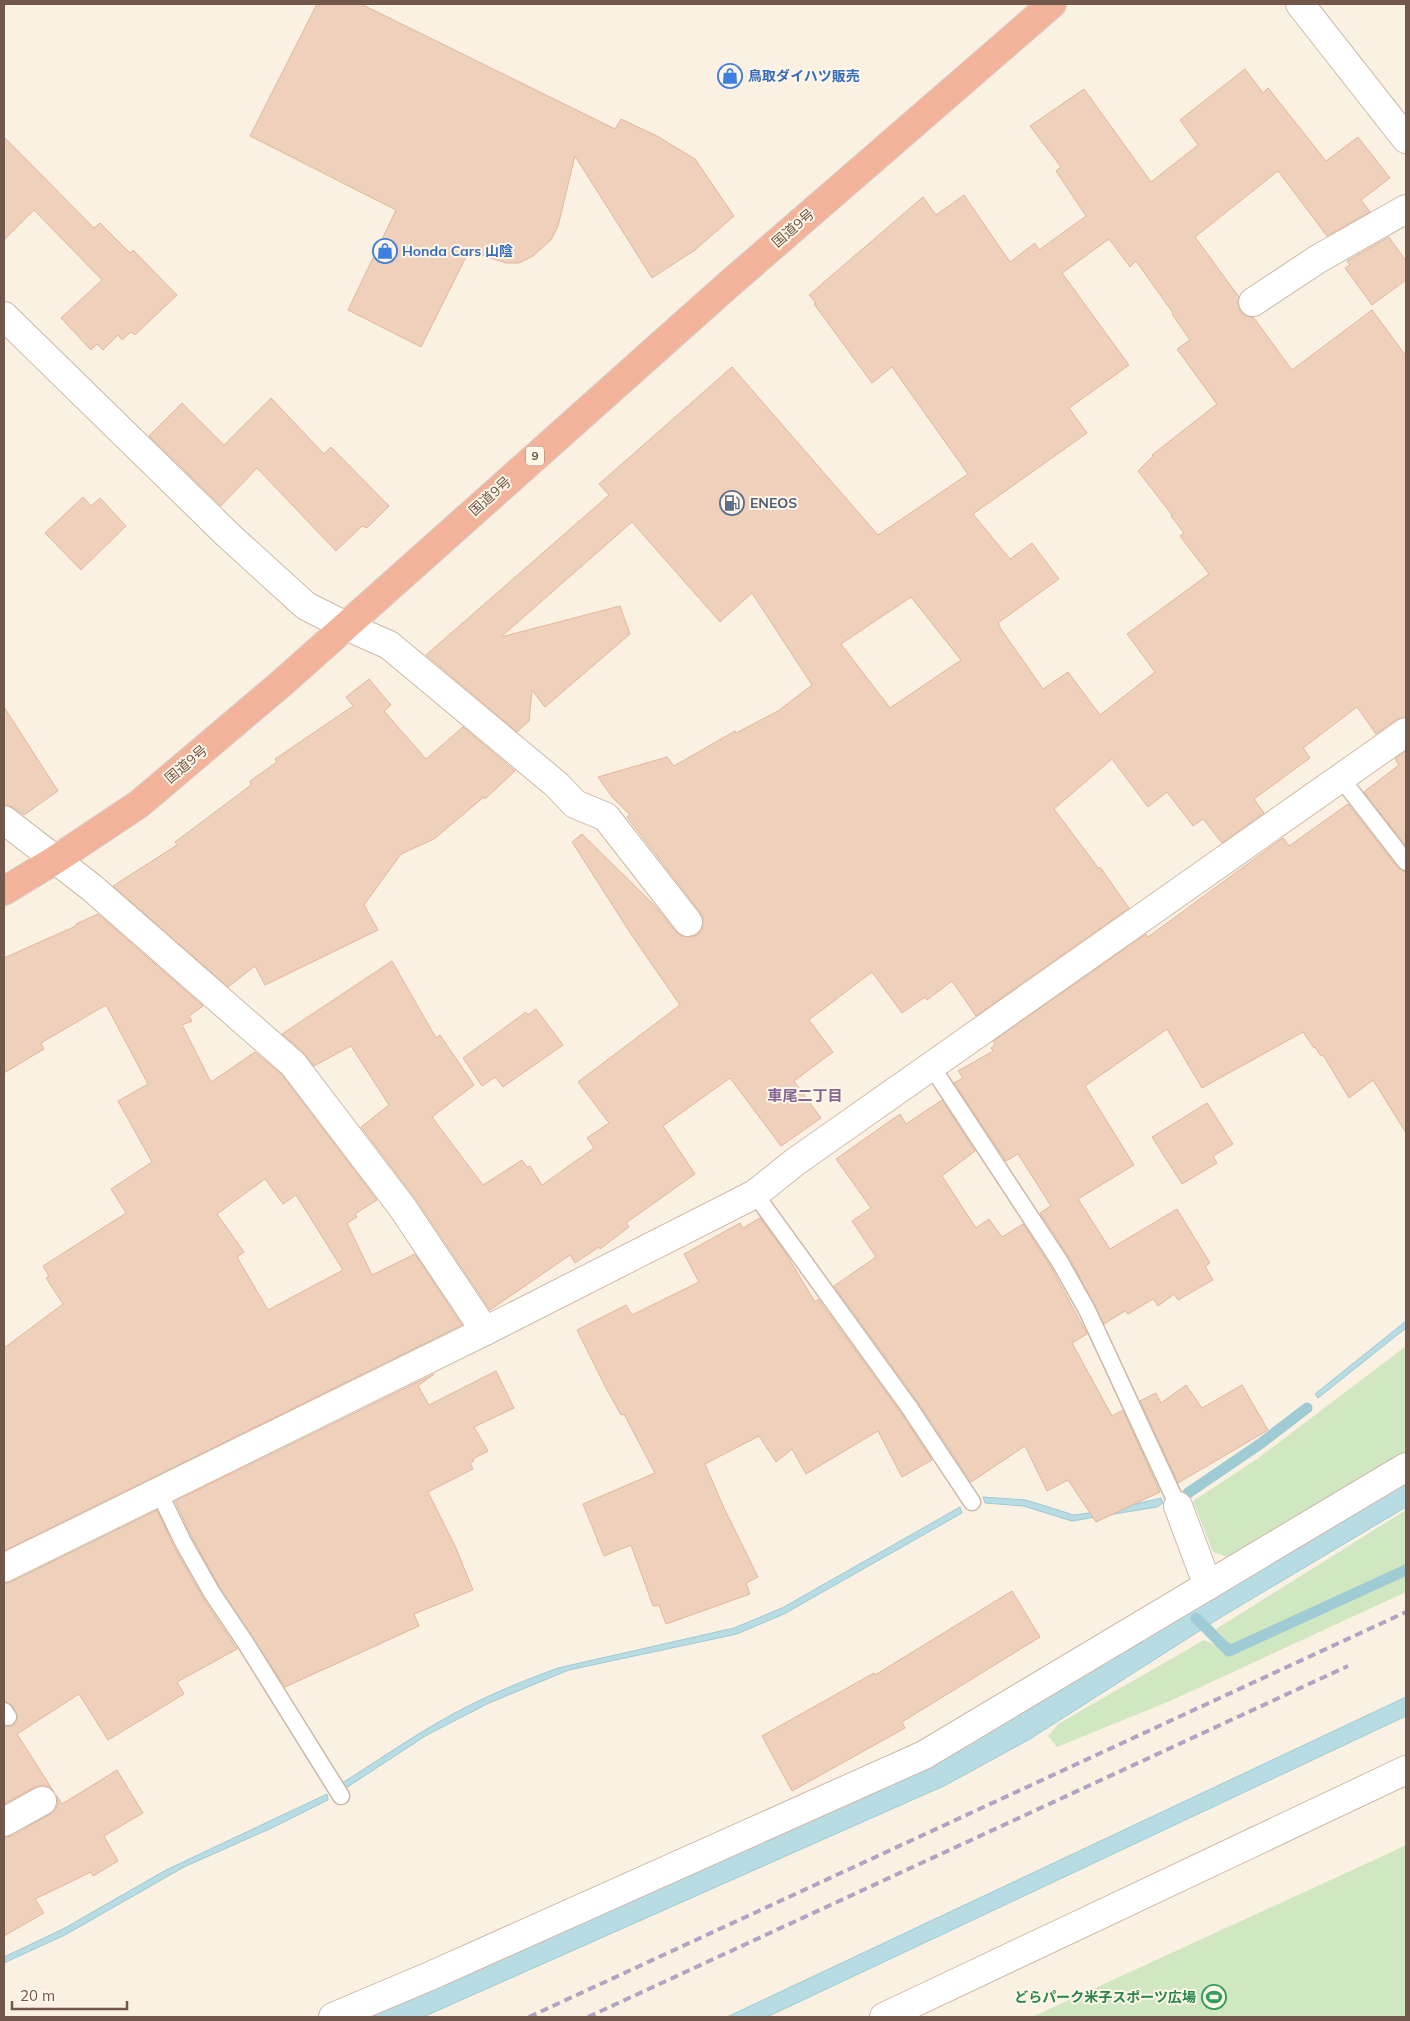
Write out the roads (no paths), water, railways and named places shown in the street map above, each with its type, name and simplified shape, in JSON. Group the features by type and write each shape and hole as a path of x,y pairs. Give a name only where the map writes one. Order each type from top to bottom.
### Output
{"highway":[{"name":"国道9号","path":"4,891 55,860 139,804 282,684 721,291 1052,4"}],"street":[{"path":"1300,4 1406,139"},
{"path":"1253,302 1318,258 1406,209"},
{"path":"4,316 229,536 306,606 390,645 557,785 574,804 606,817 688,922"},
{"path":"4,1568 158,1490 485,1331 755,1194 795,1162 1406,732"},
{"path":"4,820 91,887 293,1064 402,1207 485,1331"},
{"path":"333,2017 430,1976 924,1755 1406,1467"},
{"path":"1178,1506 1208,1586"},
{"path":"884,2017 1406,1770"},
{"path":"4,1822 42,1801"}],"lane":[{"path":"1340,777 1406,862"},
{"path":"932,1067 1060,1262 1126,1391 1178,1506"},
{"path":"755,1194 903,1400 972,1502"},
{"path":"158,1490 183,1542 212,1593 245,1642 341,1796"}],"water":[{"path":"1406,1321 1406,1328 1318,1398 1315,1394"},
{"path":"1406,1478 1406,1507 1218,1619 1030,1739 946,1785 423,2017 360,2017 906,1776 913,1775 1059,1691 1119,1652"},
{"path":"983,1497 1026,1500 1074,1515 1111,1510 1161,1498 1163,1503 1157,1507 1072,1521 1023,1506 985,1503"},
{"path":"960,1507 962,1513 784,1614 737,1634 569,1670 489,1703 427,1735 346,1788 342,1783 453,1714 531,1678 558,1668 734,1628 782,1608"},
{"path":"1406,1697 1406,1716 767,2017 727,2017"},
{"path":"327,1794 328,1800 274,1827 184,1867 65,1935 4,1963 4,1957 63,1929 166,1870"}],"waterway":[{"path":"1188,1493 1260,1444 1307,1408"},
{"path":"1196,1618 1229,1651 1406,1570"}],"railway":[{"path":"529,2017 1406,1612"},
{"path":"588,2017 1348,1666"}],"place":[{"name":"鳥取ダイハツ販売","path":"730,76"},
{"name":"Honda Cars 山陰","path":"385,251"},
{"name":"ENEOS","path":"732,503"},
{"name":"どらパーク米子スポーツ広場","path":"1214,1997"}],"district":[{"name":"車尾二丁目","path":"805,1096"}]}
